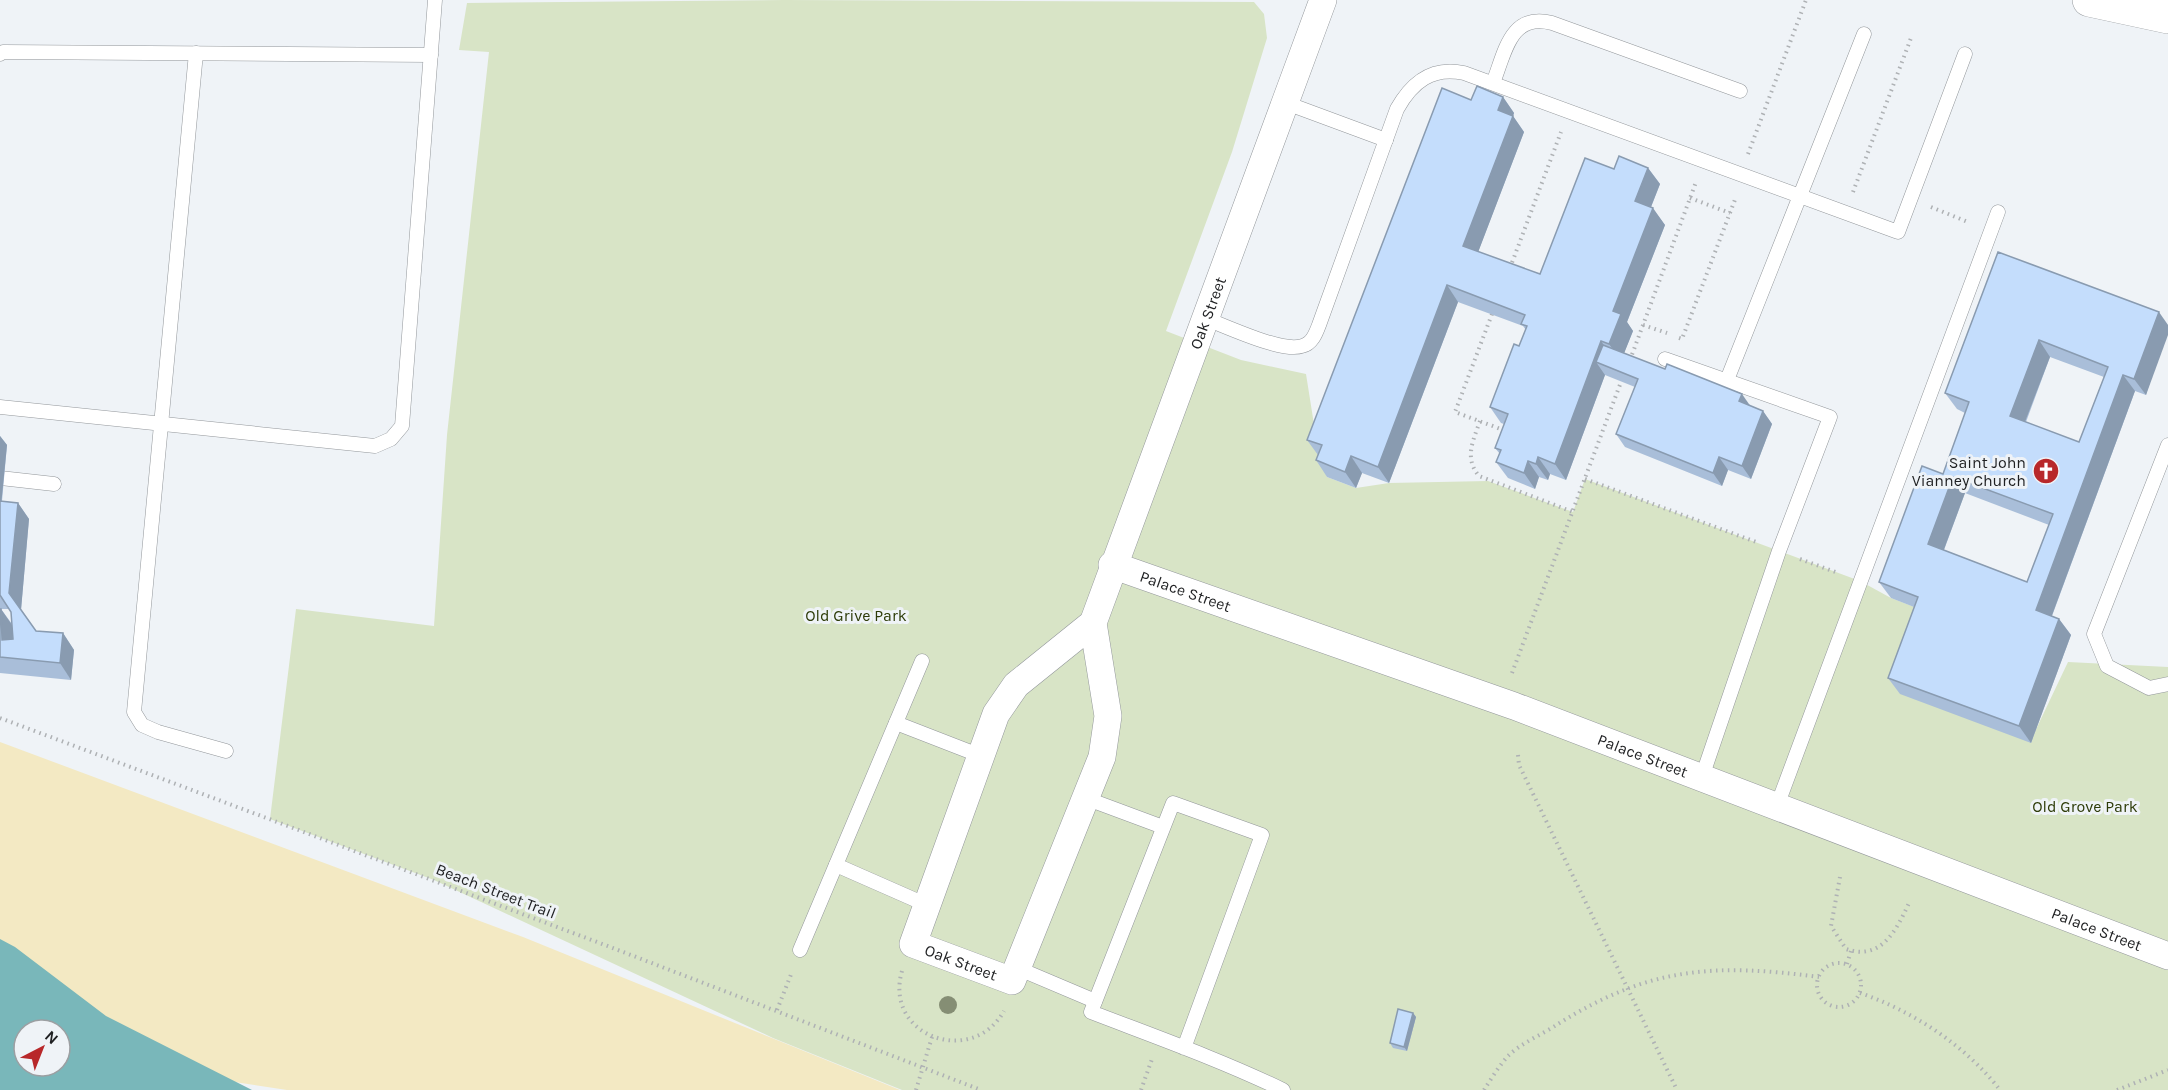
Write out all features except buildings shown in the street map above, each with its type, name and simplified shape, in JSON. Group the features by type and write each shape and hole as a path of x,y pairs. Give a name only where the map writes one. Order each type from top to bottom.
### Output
{"main road":[{"path":"2090,0 2168,17"}],"street":[{"name":"Oak Street","path":"1093,623 1016,685 996,714 913,944 1012,981 1102,757 1108,716 1093,623 1112,565 1323,0"},
{"name":"Palace Street","path":"1112,565 1514,706 2168,956"}],"lane":[{"path":"0,407 375,446 391,439 402,426 435,0"},
{"path":"1493,83 1514,33 1524,24 1536,21 1552,23 1740,92"},
{"path":"1727,380 1864,34"},
{"path":"0,54 3,52 431,54"},
{"path":"196,53 134,712 142,725 158,732 226,751"},
{"path":"1204,318 1286,347 1302,347 1311,340 1319,325 1402,99 1424,77 1433,72 1452,70 1493,83 1898,232 1965,54"},
{"path":"1286,103 1386,140"},
{"path":"1776,806 1998,212"},
{"path":"1665,359 1830,417 1779,551 1702,777"},
{"path":"2168,446 2094,634 2107,666 2149,688 2168,684"},
{"path":"0,478 54,484"},
{"path":"800,950 922,661"},
{"path":"896,723 981,756"},
{"path":"1085,798 1163,827"},
{"path":"1184,1048 1262,835 1173,803 1091,1012 1184,1048 1222,1061 1283,1090"},
{"path":"836,865 927,905"},
{"path":"1017,968 1095,1001"}],"path":[{"path":"1746,160 1806,0"},
{"path":"1853,192 1911,38"},
{"path":"1507,274 1562,128"},
{"path":"1628,364 1698,178"},
{"path":"1643,325 1682,339 1738,193"},
{"path":"1690,198 1730,213"},
{"path":"1910,199 1991,231"},
{"path":"1492,314 1455,412 1508,432"},
{"path":"1509,679 1622,382"},
{"path":"1480,421 1470,454 1473,469 1479,476 1573,512"},
{"path":"1585,479 1766,546"},
{"path":"1794,556 1846,575"},
{"name":"Beach Street Trail","path":"0,718 777,1010 981,1090"},
{"path":"1518,755 1520,765 1677,1090"},
{"path":"1840,877 1831,926 1841,945 1851,951 1877,950 1892,932 1909,903"},
{"path":"777,1010 800,950"},
{"path":"1847,964 1851,951"},
{"path":"905,962 900,983 902,1006 913,1024 932,1037 953,1041 975,1038 995,1024 1008,1002"},
{"path":"1833,963 1847,964 1861,979 1860,993 1851,1005 1836,1007 1822,999 1818,993 1818,977 1833,963"},
{"path":"1484,1090 1509,1056 1590,1005 1626,987 1681,974 1718,969 1764,970 1818,977"},
{"path":"1860,993 1908,1014 1937,1033 1967,1056 2001,1090"},
{"path":"916,1090 932,1037"},
{"path":"1141,1090 1160,1039"},
{"path":"2117,1090 2168,1070"}],"green space":[{"name":"Old Grive Park","path":"784,0 1254,2 1264,14 1267,38 1232,152 1166,331 1241,360 1306,374 1319,456 1327,477 1356,488 1389,483 1488,481 1573,512 1585,479 1860,581 1891,598 1930,613 2030,742 2068,662 2168,667 2168,1090 902,1090 773,1038 434,880 270,819 296,609 434,626 447,435 489,52 459,50 467,3"}],"sand":[{"path":"0,742 523,937 900,1090 287,1090 176,1073 0,957"}],"water":[{"path":"0,939 15,947 106,1016 252,1090 0,1090"}],"place":[{"name":"Saint John Vianney Church","path":"2046,471"}],"park label":[{"name":"Old Grove Park","path":"2085,806"}]}
